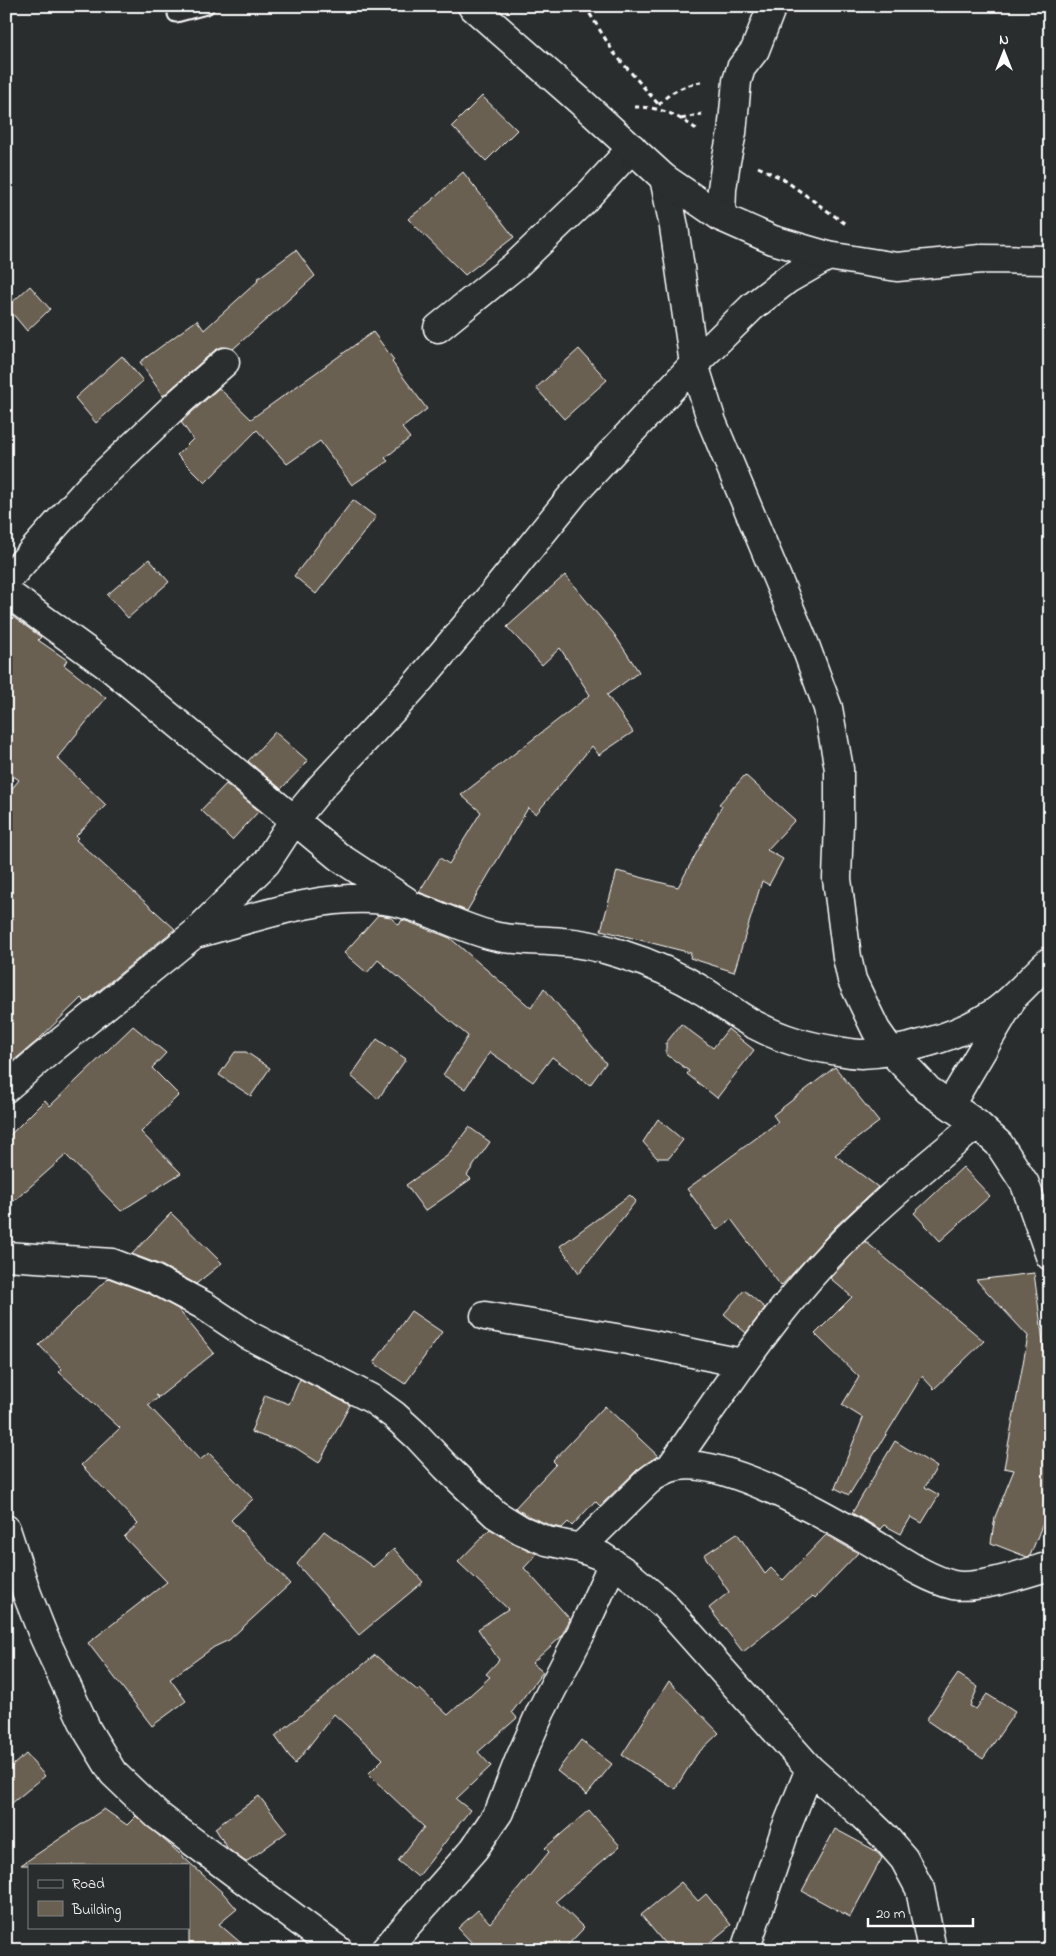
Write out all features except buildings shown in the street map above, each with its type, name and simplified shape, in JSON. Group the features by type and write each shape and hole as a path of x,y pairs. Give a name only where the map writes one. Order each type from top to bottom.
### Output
{"street":[{"path":"472,6 664,178 722,217 772,240 828,256 897,267 982,259 1050,260"},
{"path":"722,217 722,189 732,133 735,88 738,74 754,50 772,6"},
{"path":"438,328 517,264 583,201 632,148"},
{"path":"664,178 674,227 694,364 712,422 805,645 828,708 839,769 837,879 847,957 852,980 876,1030 890,1050 928,1090 977,1124 1000,1144 1025,1184 1050,1256"},
{"path":"6,1088 193,935 266,863 294,820 322,786 413,688 492,595 575,492 694,364 768,293 828,256"},
{"path":"6,581 88,489 176,405 225,362"},
{"path":"6,592 120,675 339,856 376,882 420,908"},
{"path":"193,935 286,909 350,900 385,900 420,908 468,930 484,934 502,938 565,942 626,956 651,964 703,991 752,1024 804,1046 860,1054 923,1044 953,1033 991,1015 1013,997 1032,976 1050,961"},
{"path":"950,1105 1013,997"},
{"path":"580,1548 647,1482 670,1468 770,1325 829,1255 904,1185 977,1124"},
{"path":"6,1256 112,1263 154,1279 203,1305 248,1335 372,1399 394,1415 417,1436 495,1514 514,1526 547,1541 580,1548 614,1563 642,1584 663,1604 810,1769 861,1814 904,1859 920,1888 932,1950"},
{"path":"485,1316 742,1363"},
{"path":"670,1468 695,1465 728,1472 833,1521 932,1578 955,1586 983,1584 1050,1566"},
{"path":"6,1529 27,1594 44,1637 87,1730 113,1773 157,1815 338,1950"},
{"path":"386,1950 474,1850 499,1812 541,1711 614,1563"},
{"path":"745,1950 785,1831 810,1769"}],"lane":[{"path":"176,14 206,6"}],"path":[{"path":"585,6 614,53 658,106 669,94 691,84 738,74"},
{"path":"728,152 783,179 849,226"}]}
